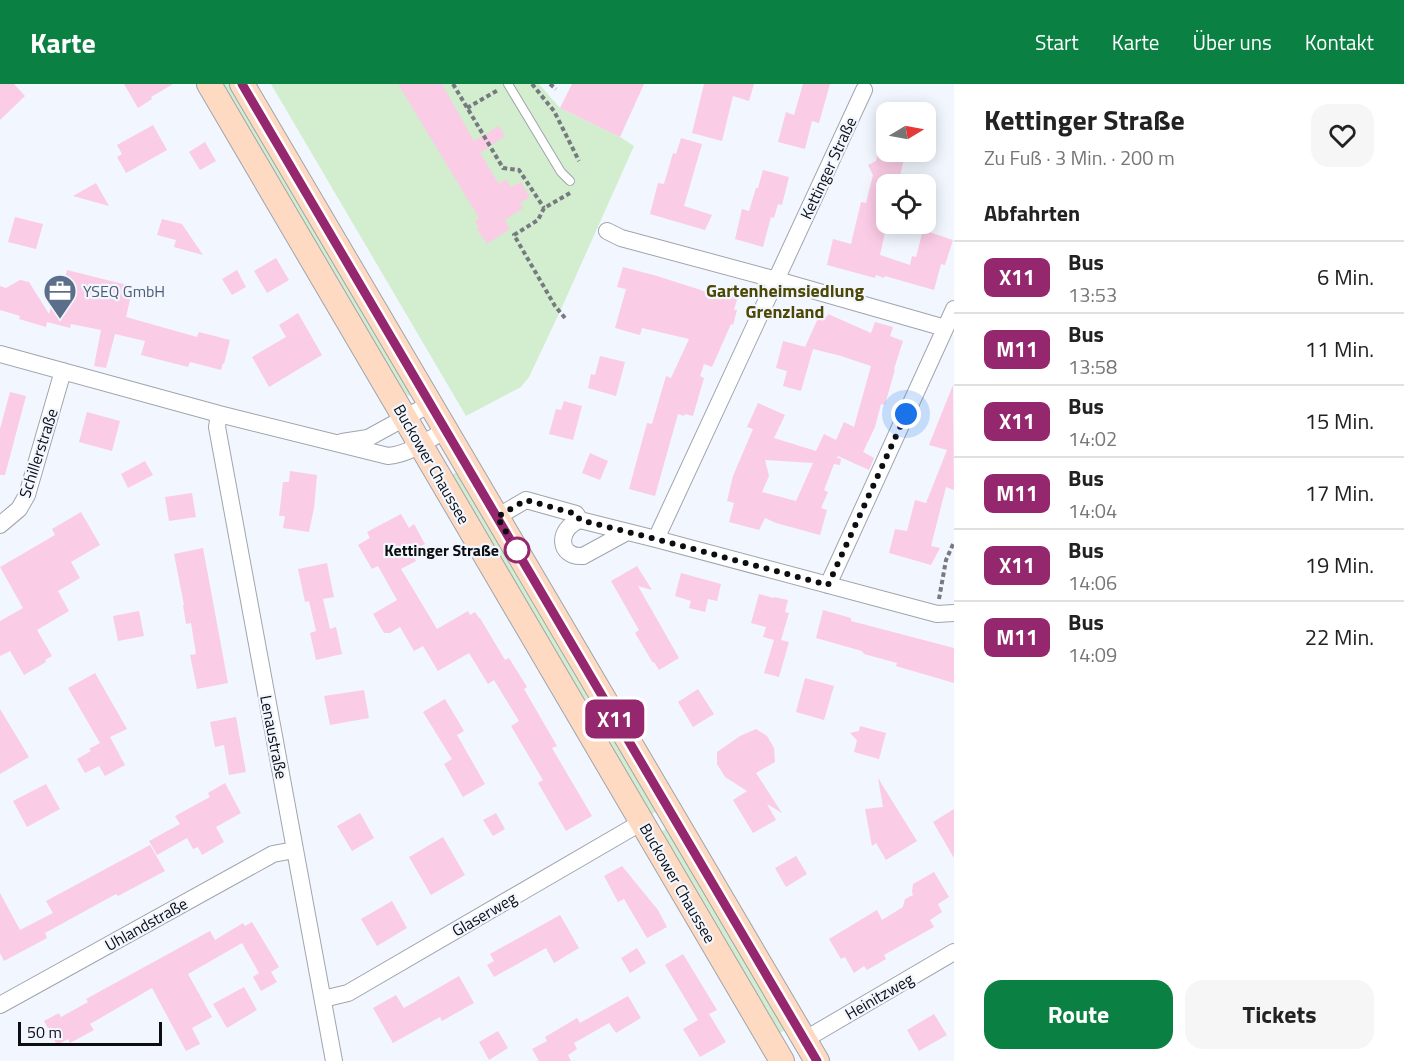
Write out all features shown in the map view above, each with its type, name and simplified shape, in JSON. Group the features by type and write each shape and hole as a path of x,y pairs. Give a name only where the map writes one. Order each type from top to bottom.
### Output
{"main road":[{"name":"Buckower Chaussee","path":"208,84 782,1061"},
{"name":"Buckower Chaussee","path":"242,84 817,1061"}],"street":[{"name":"Kettinger Straße","path":"656,539 864,90"},
{"path":"607,231 621,238 945,328"},
{"path":"828,585 954,309"},
{"path":"0,354 219,414 388,456 398,455 421,445 445,430"},
{"name":"Schillerstraße","path":"0,525 19,509 27,495 63,371"},
{"path":"333,443 368,438 430,404"},
{"name":"Lenaustraße","path":"219,414 217,427 334,1061"},
{"path":"497,517 526,500 576,514 580,520"},
{"path":"627,532 583,556 575,557 568,553 564,545 563,536 566,529 571,523 580,520 656,539 828,585 946,614"},
{"name":"Glaserweg","path":"323,999 348,993 642,822"},
{"name":"Uhlandstraße","path":"0,1005 273,854 294,850"},
{"name":"Heinitzweg","path":"804,1040 954,952"}],"lane":[{"path":"508,84 561,172 570,182"},
{"path":"946,614 954,620"}],"path":[{"path":"453,84 503,168 519,170 544,208"},
{"path":"467,108 508,84"},
{"path":"532,84 554,111 579,161"},
{"path":"550,84 556,89"},
{"path":"566,318 555,306 514,235 538,219 544,208 576,189"},
{"path":"946,614 946,560 954,542"}],"green space":[{"path":"222,84 232,84 412,393 409,396 406,395"},
{"path":"271,84 539,84 560,108 634,146 562,307 529,377 521,387 466,416"},
{"path":"459,470 659,810 652,814 452,475"},
{"path":"669,827 787,1029 780,1033 662,831"}],"building":[{"path":"0,84 14,84 25,96 0,120"},
{"path":"124,84 173,84 138,108"},
{"path":"398,84 442,84 474,141 499,126 505,136 480,153 499,184 506,179 511,187 521,182 530,197 520,203 523,208 505,220 510,229 487,244 476,228 479,227 475,221 479,218"},
{"path":"572,84 644,84 620,137 560,108"},
{"path":"704,84 754,84 749,101 733,96 722,141 692,133"},
{"path":"803,84 830,84 819,123 812,121 805,149 778,142 786,112 794,115"},
{"path":"153,125 167,150 126,173 117,157 122,154 117,145"},
{"path":"681,138 702,144 684,206 712,215 705,230 650,214 658,183 664,184 673,153 676,154"},
{"path":"205,142 216,161 200,170 189,152"},
{"path":"876,161 903,162 900,174 876,174 876,234 885,234 880,255 910,265 912,256 916,257 922,234 935,234 953,240 945,265 941,264 934,290 885,276 884,278 876,275 875,278 827,265 833,239 851,244 861,202 866,203 873,175 868,165"},
{"path":"763,170 789,177 782,205 778,204 774,218 771,217 763,247 735,239 742,209 749,211"},
{"path":"96,183 109,206 73,196"},
{"path":"15,217 43,224 36,249 8,242"},
{"path":"162,219 182,224 203,255 174,247 176,240 157,235"},
{"path":"276,258 289,280 267,293 254,271"},
{"path":"623,267 710,293 711,289 738,296 733,325 731,324 712,367 704,364 700,376 704,378 693,416 678,414 655,496 629,489 647,423 652,424 666,376 671,378 689,339 642,328 640,335 615,328 626,289 617,287"},
{"path":"67,270 127,285 126,289 132,291 126,317 197,337 199,332 230,340 221,370 190,362 188,367 141,355 145,341 115,334 106,368 94,366 101,330 71,324 70,328 47,322 46,327 19,319 20,316 0,310 0,286 6,288 20,280 29,282 49,314 55,293 61,295"},
{"path":"237,270 246,287 232,295 222,279"},
{"path":"298,313 322,355 269,387 252,357 286,337 279,325"},
{"path":"820,314 827,317 828,314 871,333 875,322 893,327 890,336 903,341 885,405 881,404 875,427 863,452 874,458 869,470 838,456 837,458 841,459 840,465 834,464 824,490 828,492 821,508 827,510 820,535 765,518 759,530 729,522 734,503 727,501 733,476 753,429 747,427 758,403 785,415 774,438 816,451 824,434 836,440 844,422 854,427 871,366 805,347","holes":["765,460 813,463 796,501 762,492 769,476"]},
{"path":"783,341 813,349 801,391 783,386 787,371 776,368"},
{"path":"600,356 625,362 616,396 588,388 591,374 595,375"},
{"path":"953,385 954,490 946,487 931,546 940,548 931,565 889,553 895,529 907,531 915,500 926,503 947,450 929,445"},
{"path":"10,392 26,396 5,475 0,475 0,429"},
{"path":"564,401 582,406 573,440 549,434 556,409 561,410"},
{"path":"87,412 120,421 112,451 79,442"},
{"path":"590,453 608,461 600,480 582,473"},
{"path":"145,461 153,475 128,488 121,474"},
{"path":"290,471 317,475 309,532 283,528 285,516 279,516 283,482 289,482"},
{"path":"192,493 196,517 169,521 165,497"},
{"path":"81,512 100,545 71,562 80,578 58,591 69,611 37,630 52,656 24,675 10,651 0,656 0,621 23,608 0,567 55,535 52,529"},
{"path":"401,514 409,528 414,524 425,544 411,552 416,561 401,569 437,629 468,611 470,615 475,612 505,660 509,658 527,687 524,689 557,746 552,748 592,816 566,831 538,783 543,780 511,726 519,721 494,680 488,684 469,653 438,671 423,646 414,651 400,627 390,633 384,633 373,614 397,600 378,566 372,569 358,545 370,538 367,532"},
{"path":"203,548 228,683 197,689 190,655 196,654 191,623 186,624 174,554"},
{"path":"327,563 334,597 323,599 330,629 336,627 342,654 316,660 310,633 316,631 309,601 305,602 298,569"},
{"path":"637,566 652,590 638,586 679,658 659,670 635,633 639,630 611,581"},
{"path":"681,573 721,584 717,601 708,599 705,612 689,608 691,601 675,596"},
{"path":"759,594 788,600 785,612 789,613 781,640 789,642 779,677 764,673 774,640 763,637 766,627 751,623"},
{"path":"823,610 851,618 851,621 954,648 954,683 896,666 897,663 864,654 862,651 816,638"},
{"path":"139,611 144,636 118,641 113,616"},
{"path":"95,673 127,729 110,737 125,765 105,776 99,766 85,773 77,759 100,743 68,688"},
{"path":"805,678 834,686 824,720 796,712"},
{"path":"698,689 714,714 693,727 678,702"},
{"path":"364,690 369,718 330,725 324,696"},
{"path":"445,699 464,731 457,735 485,784 463,797 444,764 452,759 423,712"},
{"path":"0,709 29,757 0,774"},
{"path":"236,717 246,772 229,775 224,745 215,747 210,722"},
{"path":"860,726 886,733 879,759 854,752 857,740 850,733 859,731"},
{"path":"756,729 767,736 774,748 775,762 756,773 782,813 767,804 776,820 753,833 733,800 747,791 725,777 717,764 717,752 740,736"},
{"path":"878,778 917,841 886,860 876,843 872,846 865,809 883,807"},
{"path":"225,783 241,813 216,827 224,842 202,855 198,847 193,849 187,838 157,855 149,841 180,824 175,816 210,797 208,793"},
{"path":"46,784 60,809 27,827 13,801"},
{"path":"954,809 954,858 933,822"},
{"path":"360,813 374,838 352,851 337,826"},
{"path":"496,813 505,829 493,836 483,820"},
{"path":"443,837 465,875 431,895 409,857"},
{"path":"150,845 165,871 118,896 116,894 45,933 47,938 4,961 0,953 0,893 20,930 53,913 46,901"},
{"path":"796,856 807,874 786,887 775,868"},
{"path":"622,866 658,910 667,927 647,938 624,899 618,902 604,876"},
{"path":"934,872 949,897 938,904 942,912 930,920 934,927 884,955 886,959 867,970 864,966 854,973 845,957 841,959 829,939 877,910 882,920 903,907 905,899 913,895 913,884"},
{"path":"392,901 407,928 377,946 361,919"},
{"path":"560,915 579,948 554,963 546,948 494,977 487,965 494,961 490,954"},
{"path":"252,922 279,967 271,972 277,982 261,991 253,977 259,973 242,943 188,974 212,1017 192,1028 200,1044 186,1051 152,988 90,1024 94,1030 70,1043 68,1039 57,1045 44,1021 59,1013 61,1017 88,1002 86,999 210,931 215,940 243,923 245,926"},
{"path":"637,948 646,963 630,973 621,958"},
{"path":"683,954 717,1010 709,1014 726,1042 700,1057 683,1029 698,1020 665,965"},
{"path":"459,976 474,1003 442,1021 440,1017 393,1043 373,1008 396,995 404,1008"},
{"path":"244,987 257,1010 227,1028 213,1004"},
{"path":"628,996 641,1018 616,1033 609,1023 574,1043 577,1049 568,1055 571,1061 539,1061 532,1049 547,1041 545,1037 577,1018 580,1023"},
{"path":"934,1014 947,1035 919,1051 907,1030"},
{"path":"498,1031 508,1048 489,1060 479,1042"}],"bus line":[{"name":"X11","path":"242,84 817,1061"}],"place":[{"name":"YSEQ GmbH","path":"60,320"},
{"name":"Kettinger Straße","path":"517,550"}],"district":[{"name":"Gartenheimsiedlung Grenzland","path":"785,301"}],"route":[{"path":"517,550 497,517 526,500 576,514 580,520 828,585 906,414"}]}
